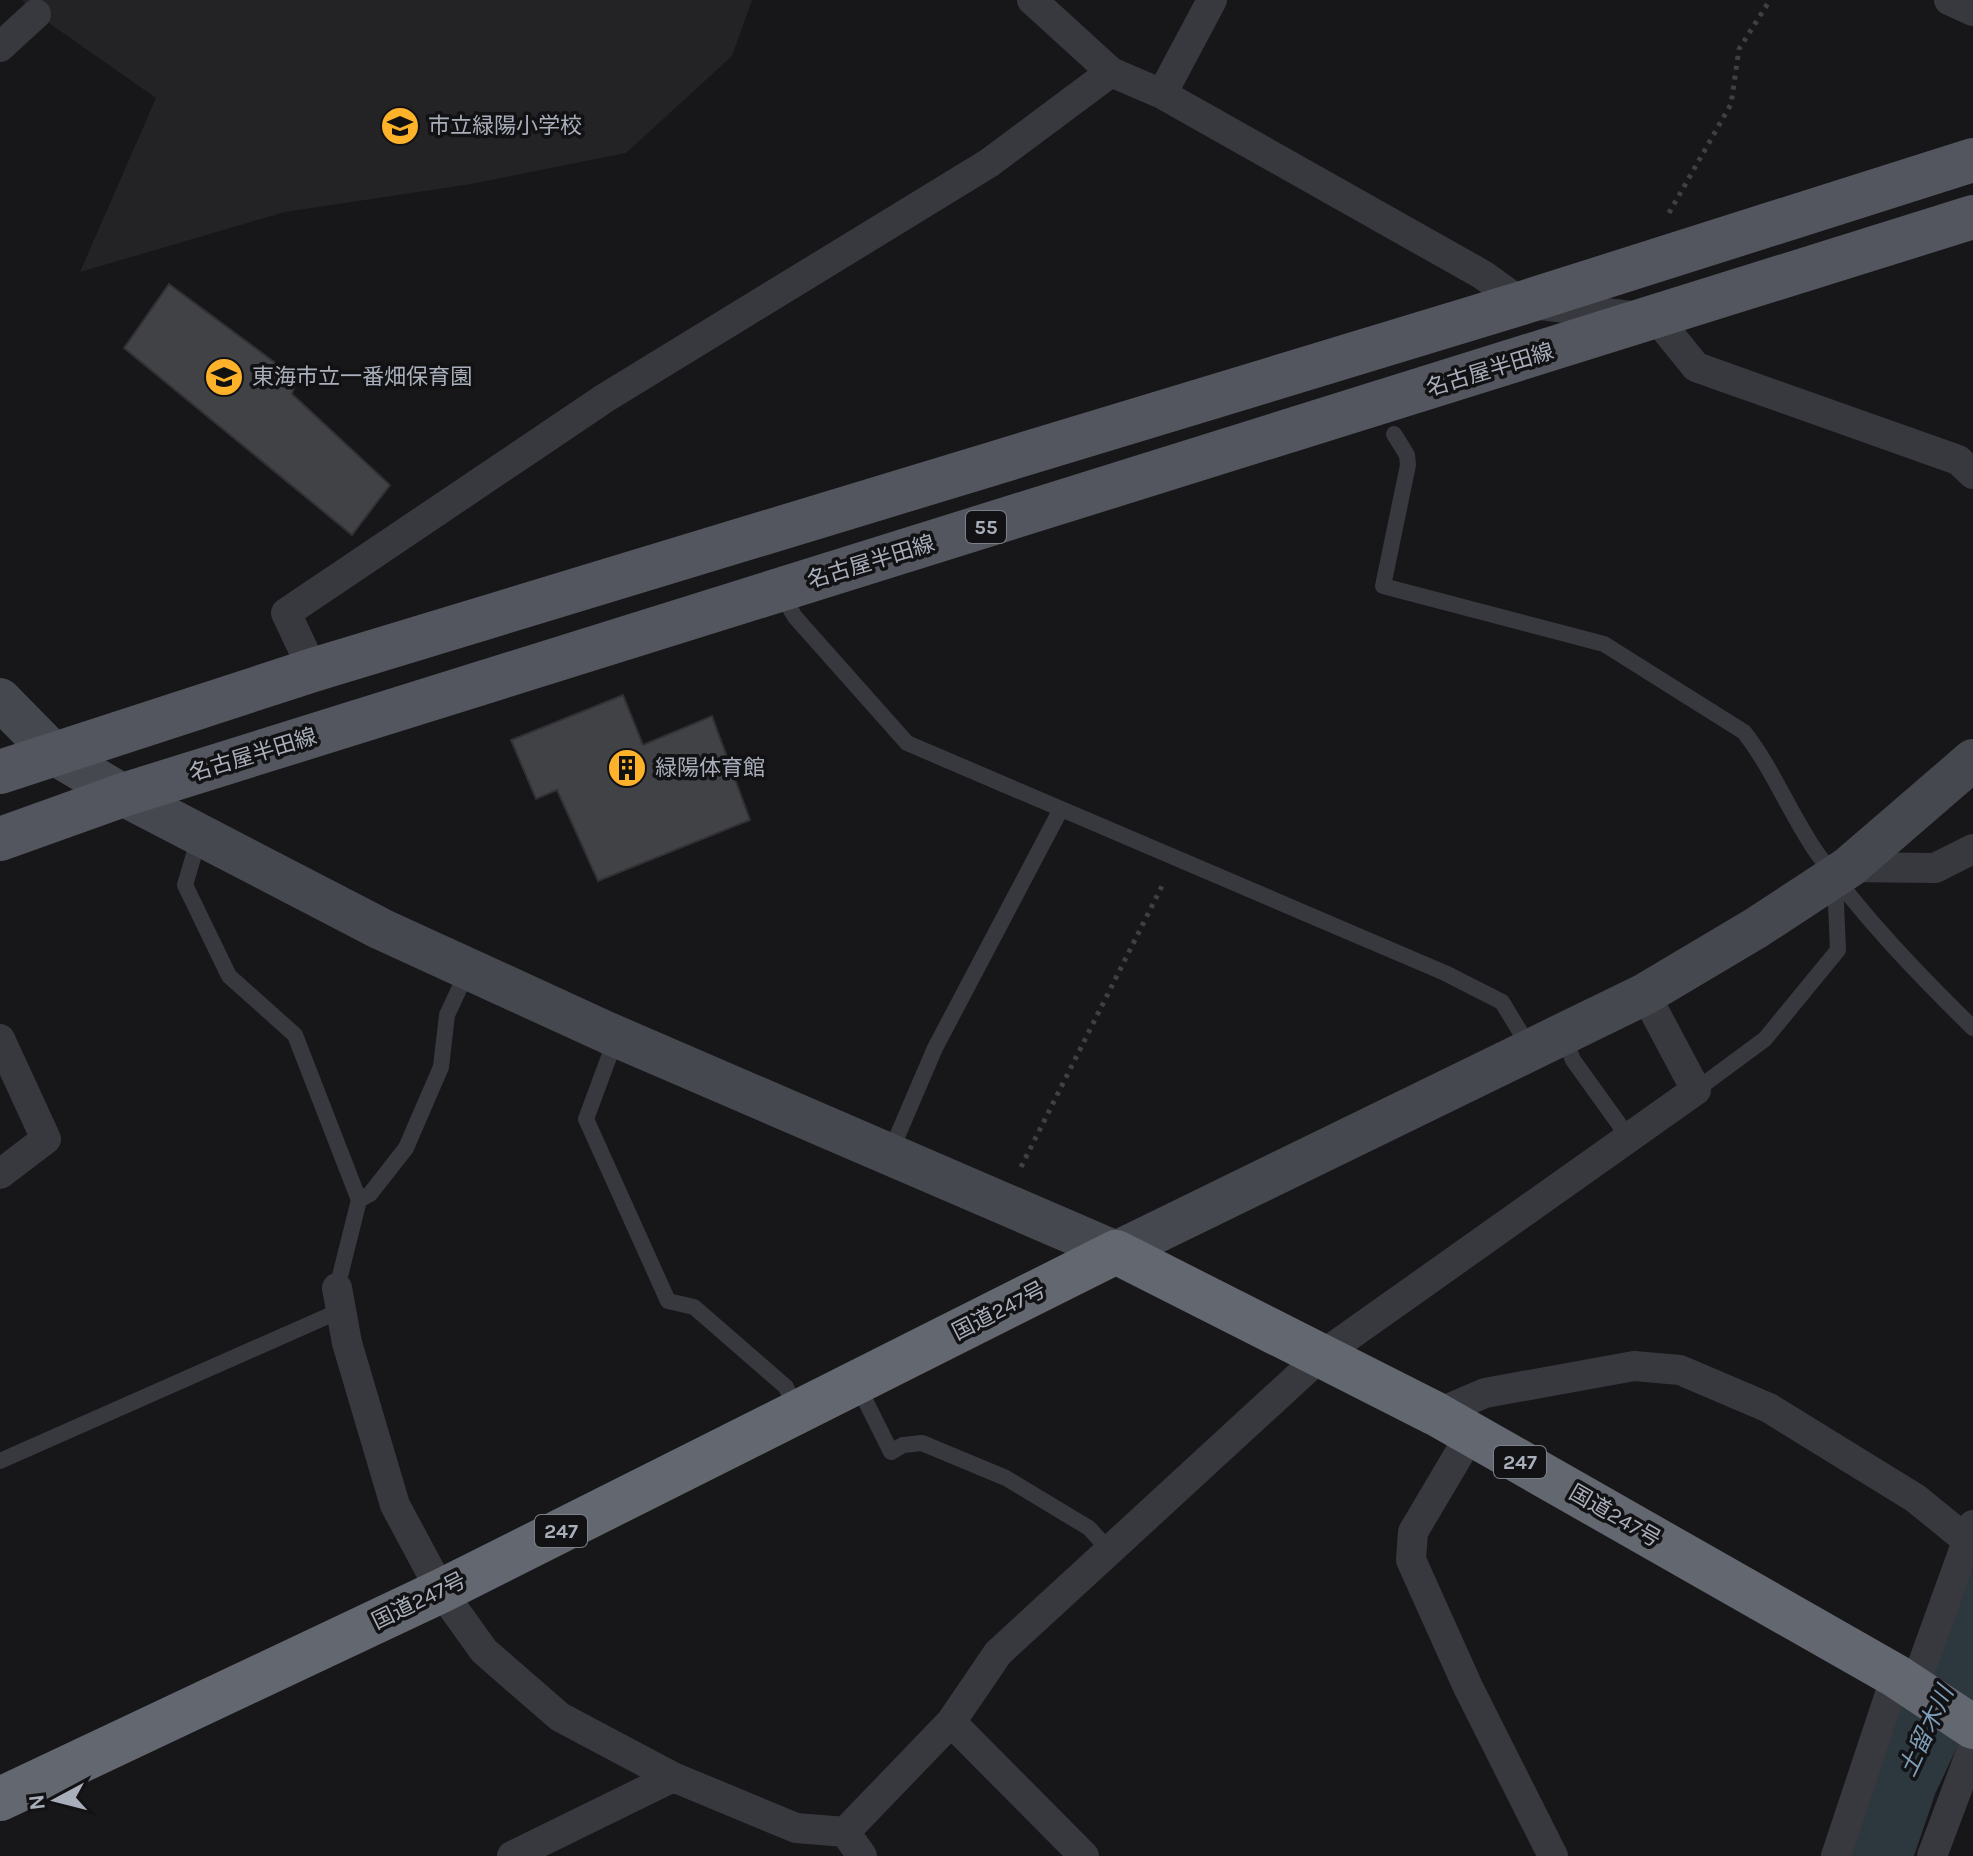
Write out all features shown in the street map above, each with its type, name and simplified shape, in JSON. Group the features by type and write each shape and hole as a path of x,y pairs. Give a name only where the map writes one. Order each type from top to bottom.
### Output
{"highway":[{"name":"国道247号","path":"0,1799 441,1591 1116,1252 1454,1424 1905,1682 1971,1732"}],"main road":[{"path":"0,772 313,670 1522,303 1973,160"},
{"name":"名古屋半田線","path":"0,839 123,795 1657,319 1973,217"}],"street":[{"path":"1032,0 1111,72 1162,94 1483,275 1522,303 1657,319 1696,367 1968,464"},
{"path":"1162,94 1212,0"},
{"path":"1949,0 1973,11"},
{"path":"0,47 36,14"},
{"path":"313,670 286,613 605,398 989,163 1111,72"},
{"path":"0,699 54,754 123,795 468,970 1116,1252 1645,994 1842,872 1973,760"},
{"path":"1842,872 1935,868 1973,849"},
{"path":"340,1301 395,1505 441,1591 484,1651 560,1717 673,1777 796,1828 854,1844 951,1722 998,1653 1322,1355 1696,1090 1645,994"},
{"path":"0,1039 46,1139 0,1174"},
{"path":"1553,1856 1468,1687 1411,1560 1413,1532 1454,1424 1485,1393 1634,1366 1680,1370 1769,1408 1915,1498 1971,1538 1905,1682 1836,1856"},
{"path":"951,1722 1084,1856"},
{"path":"1932,1856 1971,1732"},
{"path":"512,1856 673,1777"}],"lane":[{"path":"1394,434 1407,455 1408,465 1383,586 1604,644 1744,732 1761,753 1785,800 1842,872 1874,926 1973,1028"},
{"path":"779,591 795,617 907,743 1445,973 1502,1002 1547,1042 1573,1060 1629,1138"},
{"path":"889,1155 935,1048 1061,809"},
{"path":"0,1461 328,1316 340,1301 359,1200 295,1035 229,976 185,885 200,834"},
{"path":"1696,1090 1765,1039 1838,950 1842,872"},
{"path":"359,1200 370,1194 406,1148 441,1067 447,1015 468,970"},
{"path":"617,1037 586,1119 639,1244 668,1301 694,1307 786,1387 798,1412"},
{"path":"856,1383 891,1452 903,1445 922,1443 1006,1478 1089,1528 1108,1549"}],"path":[{"path":"1670,226 1667,217 1731,104 1739,49 1770,0"},
{"path":"1003,1203 1176,858"}],"shaded area":[{"name":"市立緑陽小学校","path":"22,0 752,0 732,56 626,153 471,184 285,212 80,272 156,98 36,14"}],"building":[{"path":"169,284 297,379 292,394 390,485 352,535 124,348"},
{"name":"緑陽体育館","path":"623,695 643,745 712,716 750,820 598,881 557,790 536,799 511,740"}],"waterway":[{"name":"土留木川","path":"1877,1856 1903,1780 1949,1682 1973,1606"}],"place":[{"name":"市立緑陽小学校","path":"400,126"},
{"name":"東海市立一番畑保育園","path":"224,377"},
{"name":"緑陽体育館","path":"627,768"}]}
